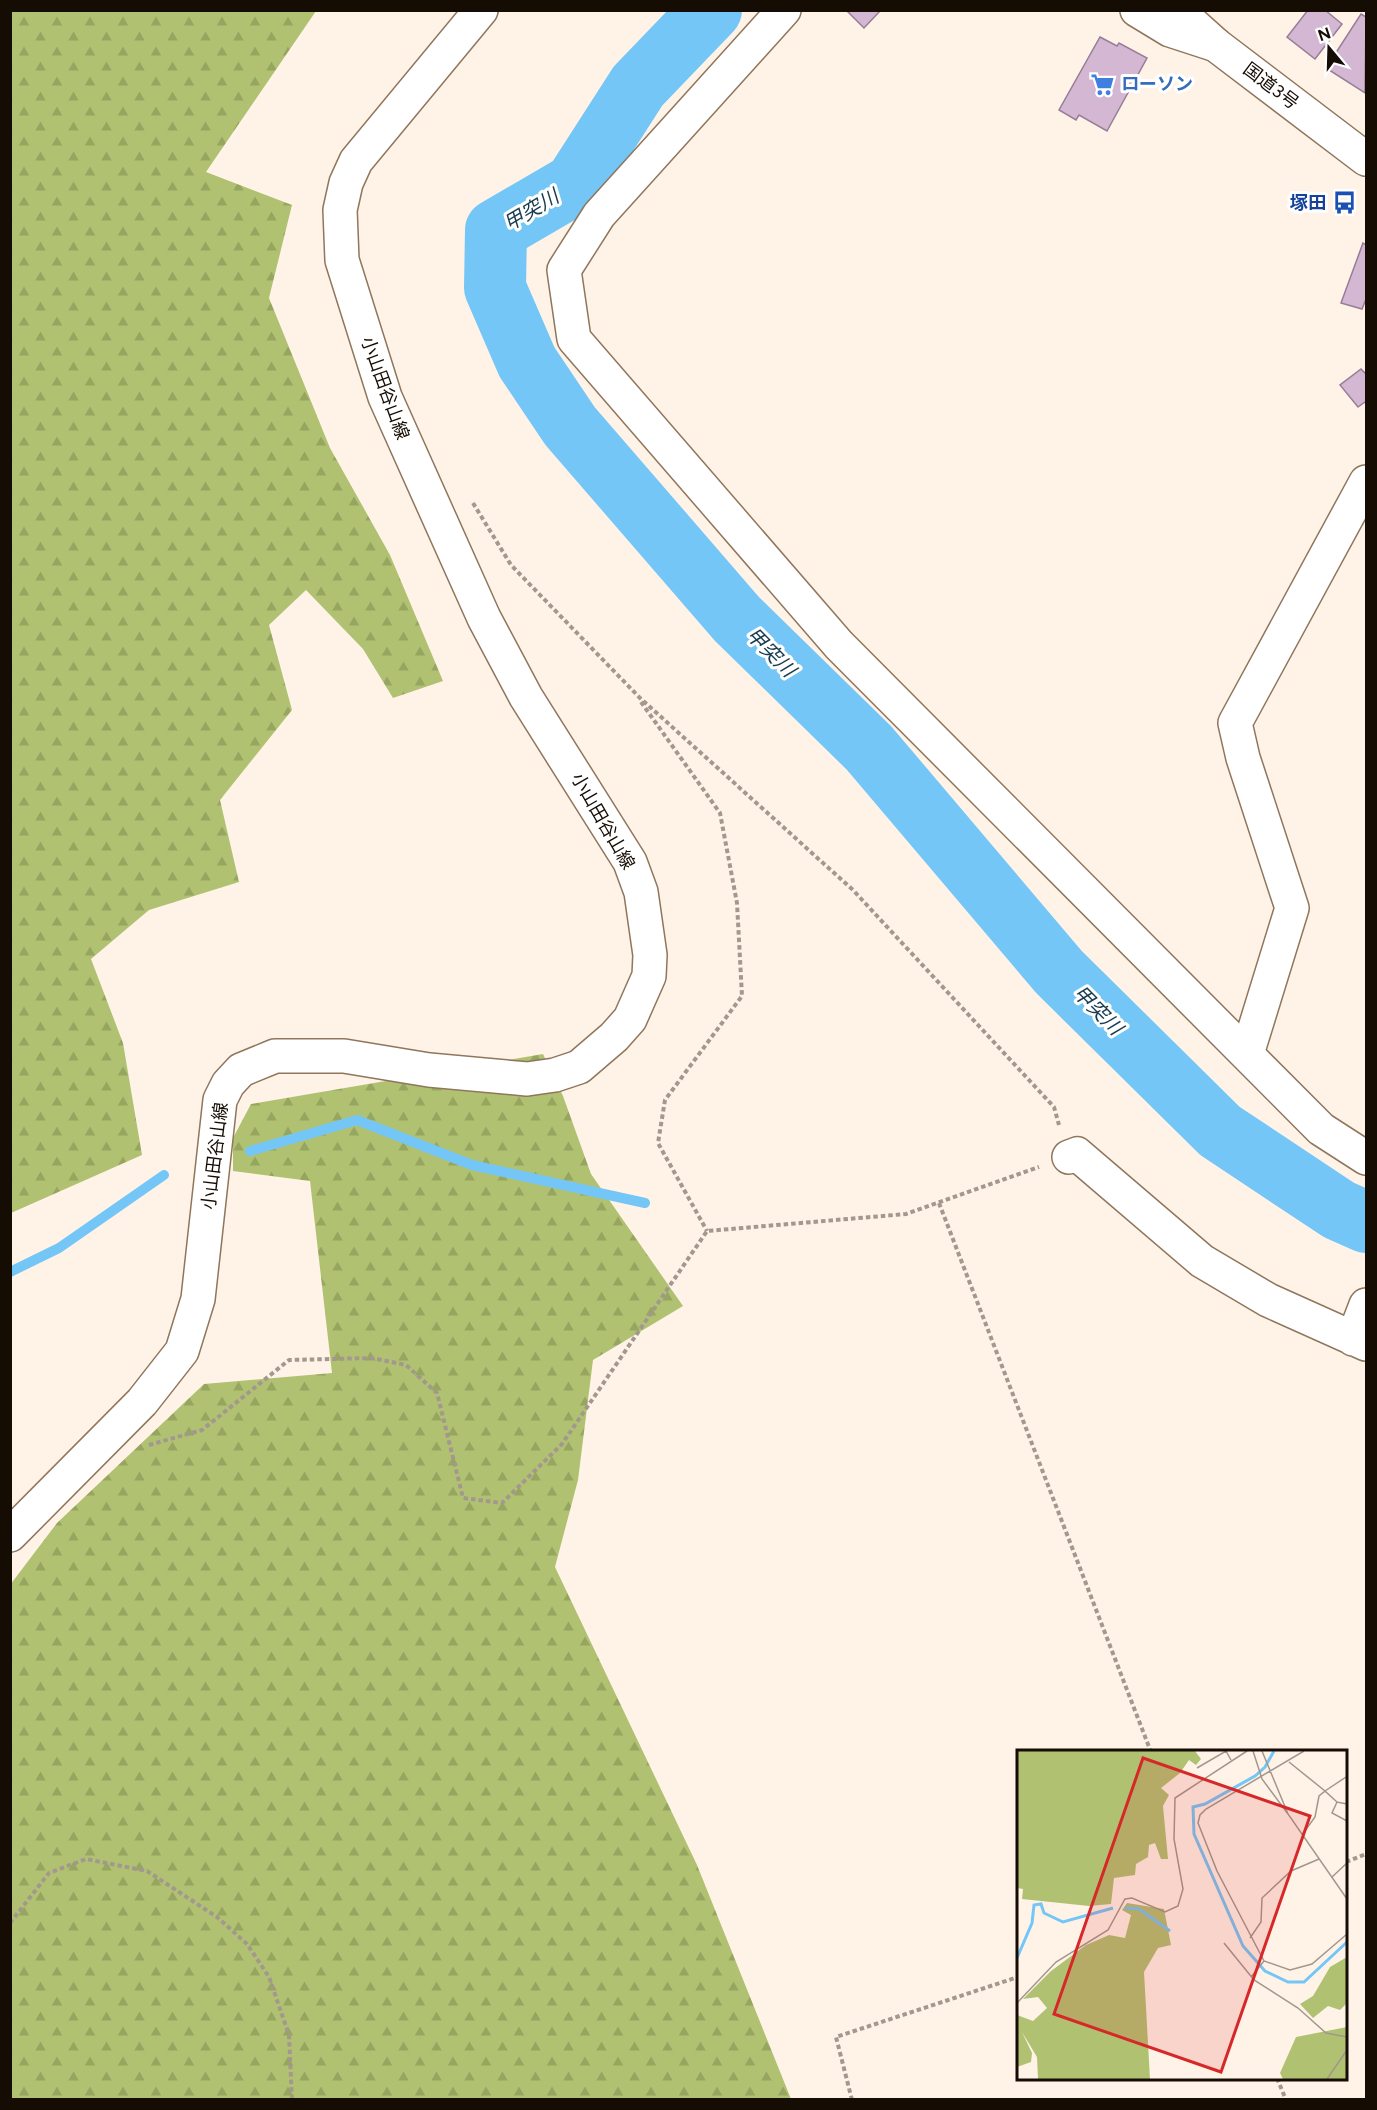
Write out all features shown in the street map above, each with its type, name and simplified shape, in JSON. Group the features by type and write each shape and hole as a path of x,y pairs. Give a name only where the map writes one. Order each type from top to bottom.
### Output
{"main road":[{"name":"小山田谷山線","path":"10,1535 142,1402 182,1351 198,1299 219,1100 228,1084 241,1070 275,1056 344,1056 429,1070 527,1079 555,1075 579,1067 614,1037 630,1019 641,1000 649,976 650,956 641,892 630,862 526,697 484,618 386,397 342,260 340,210 346,183 356,161 481,10"},
{"path":"784,10 593,224 564,270 574,339 839,645 1321,1128 1366,1158"},
{"path":"1137,10 1170,30 1216,45"},
{"name":"国道3号","path":"1177,10 1216,45 1366,159"},
{"path":"1247,1054 1292,908 1243,758 1235,723 1366,482"},
{"path":"1069,1157 1077,1154 1202,1261 1268,1300 1360,1342 1366,1305"}],"path":[{"path":"467,494 511,565 634,692 853,890 1054,1107 1069,1157 906,1214 707,1231"},
{"path":"634,692 720,813 737,903 742,996 665,1101 658,1143 707,1231"},
{"path":"939,1203 1150,1750"},
{"path":"147,1445 202,1430 289,1360 372,1358 406,1365 437,1393 463,1498 502,1503 562,1444 707,1231"},
{"path":"1347,1862 1366,1854"},
{"path":"10,1923 49,1873 86,1859 147,1871 217,1917 247,1944 269,1977 289,2035 292,2100"},
{"path":"852,2100 836,2037 1017,1977"},
{"path":"1278,2080 1286,2100"}],"green space":[{"path":"10,11 316,11 206,172 292,205 269,298 330,448 390,555 443,681 393,698 363,649 306,590 269,625 292,710 220,800 239,882 149,910 91,959 123,1043 142,1155 11,1213"},
{"path":"543,1054 563,1096 591,1174 683,1306 593,1360 578,1480 555,1567 697,1865 791,2099 11,2099 10,1585 57,1523 204,1384 332,1373 310,1181 233,1171 233,1138 251,1104"}],"building":[{"path":"846,10 881,10 864,28"},
{"path":"1308,10 1325,10 1342,24 1315,59 1287,37"},
{"path":"1361,14 1366,17 1365,93 1326,68"},
{"name":"ローソン","path":"1100,37 1117,46 1119,43 1147,58 1107,131 1079,115 1076,120 1059,110"},
{"path":"1363,243 1366,245 1366,299 1362,309 1341,303"},
{"path":"1361,369 1366,374 1366,404 1365,402 1358,407 1340,385"}],"waterway":[{"name":"甲突川","path":"711,10 638,86 575,184 496,230 495,288 527,362 570,426 737,619 869,748 1059,972 1220,1131 1339,1210 1366,1222"},
{"path":"250,1151 357,1120 472,1165 645,1203"},
{"path":"10,1272 59,1248 164,1175"}],"place":[{"name":"ローソン","path":"1103,84"},
{"name":"塚田","path":"1344,203"}]}
